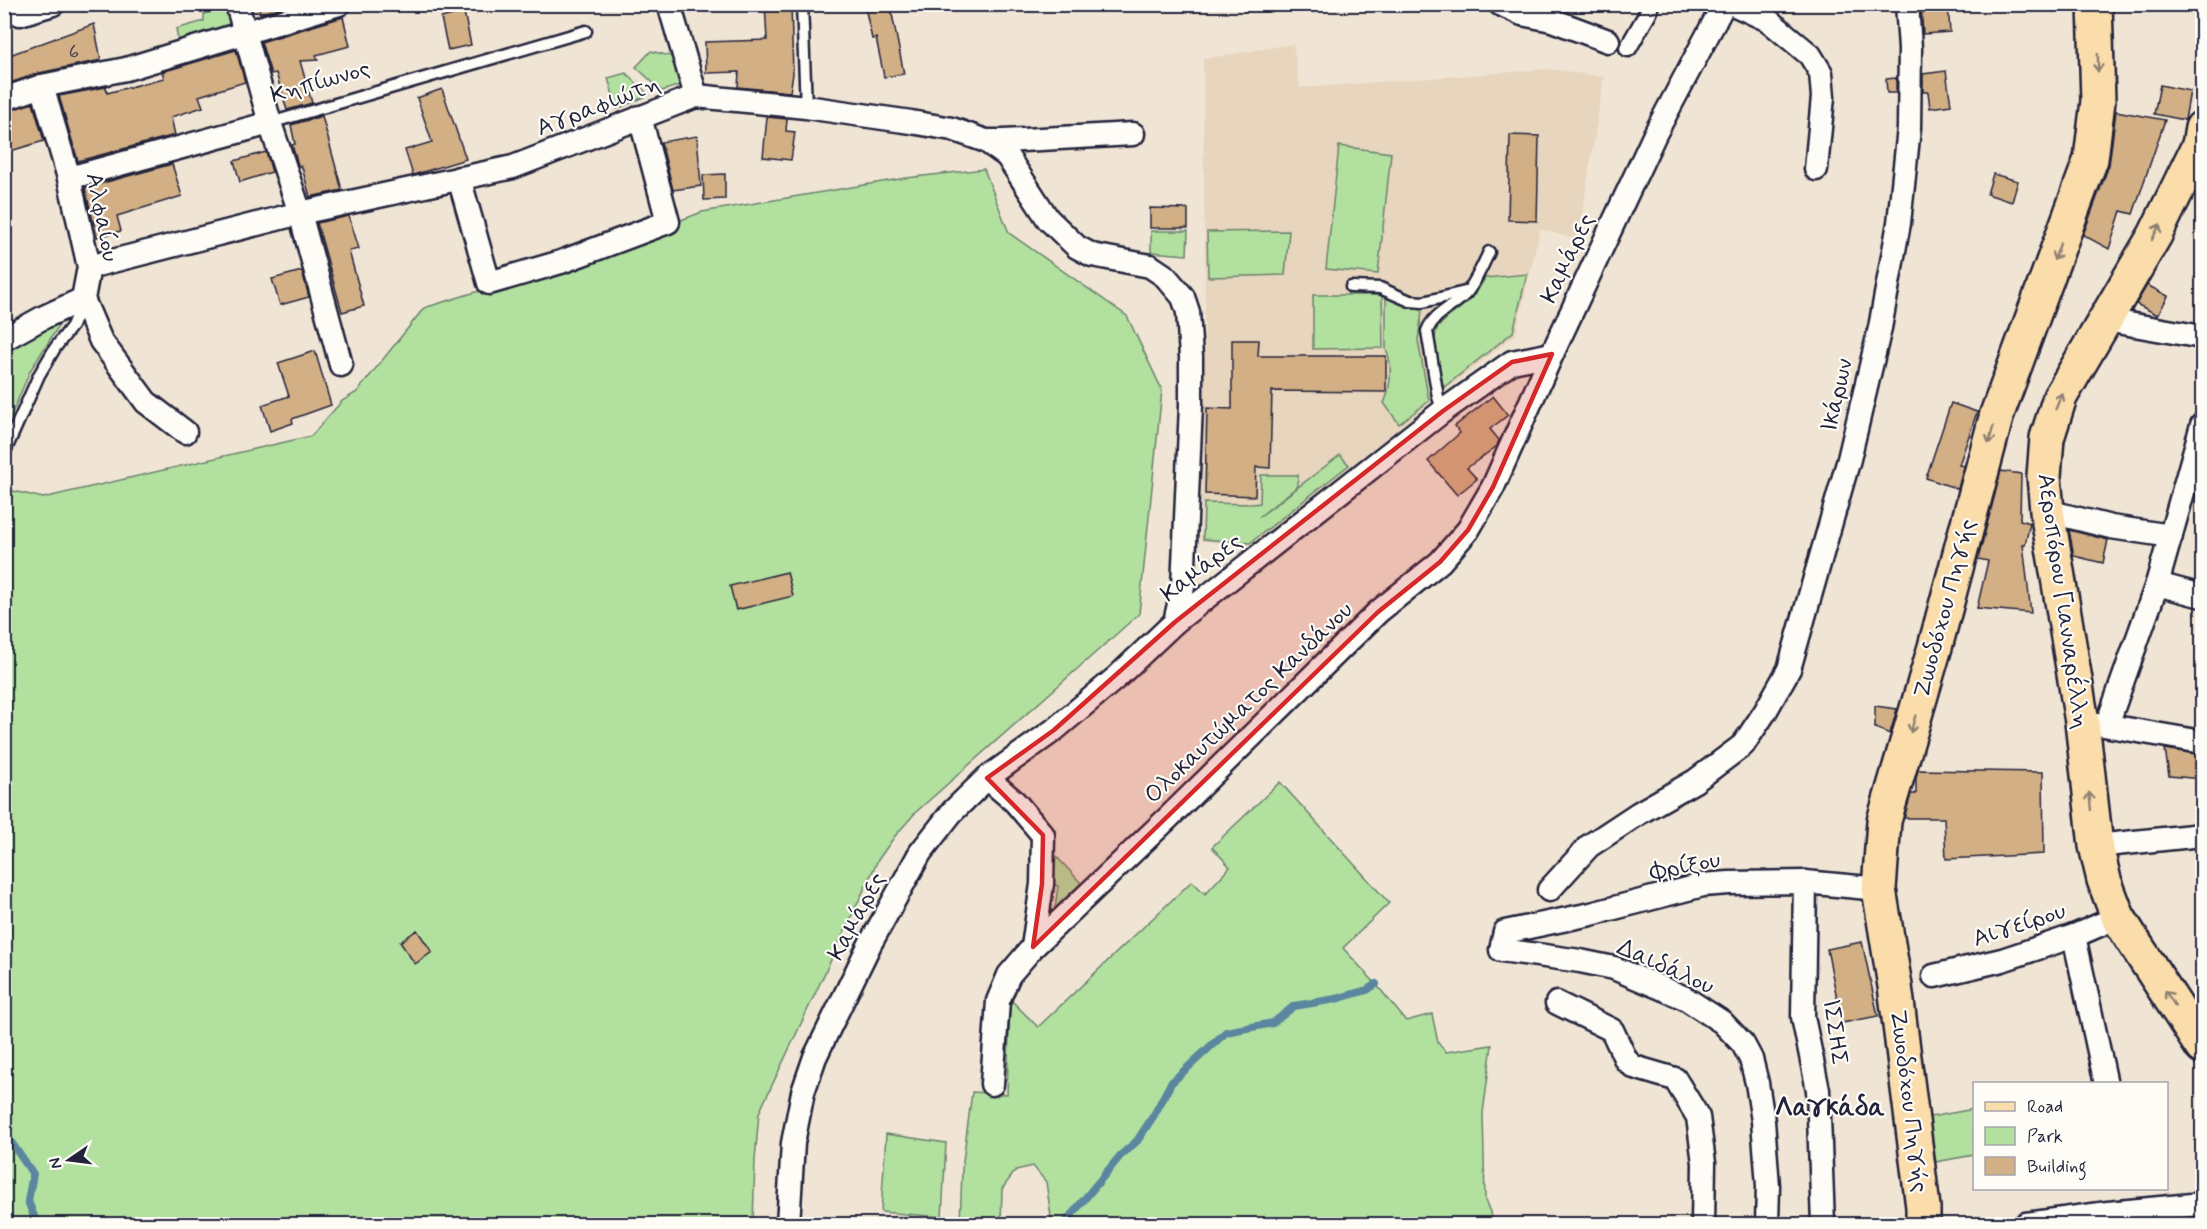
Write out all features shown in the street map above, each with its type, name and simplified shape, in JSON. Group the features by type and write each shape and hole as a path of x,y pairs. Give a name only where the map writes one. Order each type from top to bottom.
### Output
{"main road":[{"name":"Ζωοδόχου Πηγής","path":"1923,1224 1909,1088 1879,889 1884,821 1935,647 1997,414 2091,159 2098,101 2095,4"},
{"name":"Αεροπόρου Γιανναρέλλη","path":"2202,128 2197,160 2060,398 2047,438 2045,466 2047,511 2094,723 2096,846 2104,880 2118,917 2202,1047"}],"street":[{"path":"21,15 53,4"},
{"path":"237,4 270,123 300,213 341,365"},
{"path":"4,99 42,86 126,69 339,4"},
{"path":"669,4 696,96"},
{"path":"1500,4 1522,14 1552,20 1618,45 1648,13 1650,4"},
{"name":"Καμάρες","path":"788,1224 793,1143 803,1092 821,1044 870,944 920,853 952,812 987,778 1054,730 1118,677 1175,622 1443,411 1512,362 1552,354 1655,134 1724,4"},
{"path":"1733,4 1768,20 1810,55 1821,73 1823,97 1816,170"},
{"name":"Ικάρων","path":"1549,890 1589,846 1695,781 1743,745 1789,669 1849,459 1880,328 1899,223 1909,128 1910,48 1907,4"},
{"name":"Αλφαίου","path":"42,86 69,178 89,267 83,299"},
{"name":"Αγραφιώτη","path":"89,267 300,213 513,167 696,96 806,107 952,129 986,141 1133,134"},
{"path":"459,178 489,283 561,262 668,222 640,117"},
{"name":"Κηπίωνος","path":"69,178 270,123"},
{"path":"986,141 1007,156 1048,219 1077,247 1092,255 1150,266 1165,276 1183,297 1188,312 1191,405 1183,587 1175,622"},
{"path":"4,339 83,299 101,341 146,402 185,432"},
{"path":"2106,320 2202,337"},
{"name":"Ολοκαυτώματος Κανδάνου","path":"992,1084 998,1001 1009,975 1033,947 1170,817 1378,612 1440,562 1468,530 1493,487 1552,354"},
{"path":"2202,425 2157,584 2094,723 2202,742"},
{"path":"2047,511 2111,527 2171,536"},
{"path":"2157,584 2202,597"},
{"path":"987,778 1015,802 1043,835 1042,884 1033,947"},
{"path":"2096,846 2202,835"},
{"name":"Φρίξου","path":"1505,932 1591,914 1703,885 1729,882 1805,882 1879,889"},
{"name":"ΙΣΣΗΣ","path":"1805,882 1803,1017 1818,1090 1823,1224"},
{"name":"Αιγείρου","path":"1934,976 2002,960 2074,936 2118,917"},
{"name":"Δαιδάλου","path":"1505,932 1501,950 1614,968 1685,998 1722,1022 1743,1044 1751,1059 1763,1121 1768,1186 1767,1224"},
{"path":"2074,936 2106,1082"},
{"path":"1557,1003 1612,1030 1626,1060 1634,1067 1675,1079 1698,1117 1704,1163 1703,1224"},
{"path":"2026,1224 2202,1204"}],"lane":[{"path":"802,4 806,107"},
{"name":"Κηπίωνος","path":"270,123 586,31"},
{"path":"1443,411 1438,397 1427,331 1437,315 1457,303 1468,291 1489,252"},
{"path":"1351,287 1380,288 1410,301 1423,302 1468,291"},
{"path":"4,454 39,375 55,348 72,326 83,299"}],"highlighted area":[{"path":"1552,354 1493,487 1468,530 1440,562 1378,612 1033,947 1042,884 1043,835 987,778 1054,730 1175,622 1443,411 1512,362"}],"shaded area":[{"path":"1293,44 1300,88 1549,69 1604,77 1578,240 1540,229 1516,334 1438,397 1251,545 1201,541 1205,301 1203,59"}],"green space":[{"path":"227,8 232,29 179,45 176,29 204,21 204,14"},
{"path":"651,51 674,57 680,85 662,91 636,67"},
{"path":"626,73 649,95 617,109 608,78"},
{"path":"1339,146 1391,153 1378,274 1326,269"},
{"path":"984,169 1009,233 1127,316 1162,390 1139,614 916,812 878,860 759,1113 753,1224 5,1224 5,489 43,498 311,436 342,401 357,392 424,308 563,265 702,212 906,178"},
{"path":"1151,231 1188,231 1187,255 1151,252"},
{"path":"1289,231 1285,275 1208,277 1207,232"},
{"path":"1527,274 1513,332 1443,388 1435,346 1438,328 1471,299 1485,278"},
{"path":"1313,295 1382,295 1383,348 1313,349"},
{"path":"1386,296 1422,311 1418,340 1429,401 1399,424 1384,403 1390,376 1390,362 1386,349"},
{"path":"55,321 58,327 30,371 5,430 5,346"},
{"path":"1340,455 1349,465 1250,543 1203,539 1204,503 1260,503 1261,475 1298,475 1298,486 1259,517"},
{"path":"1280,782 1389,903 1343,948 1406,1021 1432,1014 1438,1043 1446,1052 1492,1045 1483,1113 1485,1200 1495,1224 1052,1224 1046,1182 1033,1166 1016,1170 1002,1189 1001,1224 960,1224 962,1169 972,1092 1007,1094 1010,999 1038,1027 1192,881 1205,894 1230,867 1212,847"},
{"path":"1055,855 1081,883 1055,908 1058,886 1053,884"},
{"path":"1973,1109 1973,1155 1924,1164 1919,1119"},
{"path":"886,1134 946,1143 942,1217 881,1212"}],"building":[{"path":"258,4 291,4 260,14"},
{"path":"765,4 791,4 793,74 790,92 738,87 739,72 706,73 705,42 767,40"},
{"path":"890,4 904,74 884,77 876,38 872,39 865,7"},
{"path":"1921,4 1948,4 1950,32 1923,34"},
{"path":"464,12 471,45 448,50 441,18"},
{"path":"343,17 350,46 316,55 318,60 300,61 312,103 287,110 276,73 271,74 261,42"},
{"path":"94,24 101,60 39,73 4,85 4,57"},
{"path":"236,50 245,82 199,96 203,107 171,117 175,135 78,161 59,96 106,87 107,93 164,78 162,72"},
{"path":"1946,71 1951,105 1930,108 1928,92 1923,92 1923,74"},
{"path":"1896,78 1896,93 1887,93 1886,79"},
{"path":"2160,85 2190,91 2185,120 2154,114"},
{"path":"442,89 466,159 413,175 405,150 432,142 417,98"},
{"path":"33,103 44,141 4,153 4,112"},
{"path":"2116,111 2165,120 2133,214 2121,211 2109,249 2083,235 2109,165"},
{"path":"322,116 342,190 310,197 302,167 298,165 292,145 295,144 291,125"},
{"path":"767,117 787,119 786,131 795,132 791,160 763,157"},
{"path":"1510,135 1539,136 1537,221 1508,220"},
{"path":"697,136 701,186 673,190 661,142"},
{"path":"266,152 272,172 240,182 234,161"},
{"path":"172,164 182,196 117,216 121,231 97,237 85,188"},
{"path":"725,174 725,199 704,200 703,175"},
{"path":"1993,174 2018,181 2012,202 1987,194"},
{"path":"1150,208 1188,209 1188,228 1150,228"},
{"path":"349,216 359,249 349,251 364,306 342,312 317,223"},
{"path":"302,271 309,297 280,305 272,279"},
{"path":"2147,285 2168,296 2158,315 2136,304"},
{"path":"1232,340 1259,340 1258,356 1386,356 1386,392 1272,391 1270,468 1256,467 1255,496 1205,494 1207,408 1232,409"},
{"path":"315,351 331,405 292,419 293,423 270,431 262,405 289,396 278,363"},
{"path":"1493,396 1508,415 1490,429 1499,440 1497,446 1467,468 1477,479 1457,495 1428,461 1460,433 1455,426"},
{"path":"1951,403 1977,412 1959,465 1964,466 1958,489 1926,478"},
{"path":"2001,471 2021,474 2020,520 2030,523 2025,545 2023,544 2031,613 1977,608 1988,561 1978,559"},
{"path":"2069,530 2108,540 2103,563 2074,556"},
{"path":"787,572 793,596 736,610 730,586"},
{"path":"1875,706 1897,709 1890,734 1875,728"},
{"path":"2165,749 2202,755 2202,779 2169,776"},
{"path":"1918,770 2043,772 2044,854 1946,859 1944,818 1904,818 1911,794 1916,794"},
{"path":"417,930 432,952 415,964 400,942"},
{"path":"1862,942 1878,1016 1842,1023 1827,949"}],"waterway":[{"path":"1064,1224 1120,1156 1137,1141 1171,1083 1226,1032 1273,1023 1294,1006 1336,999 1367,990 1376,984"},
{"path":"4,1132 33,1174 28,1201 37,1224"}],"district":[{"name":"Λαγκάδα","path":"1830,1106"}]}
